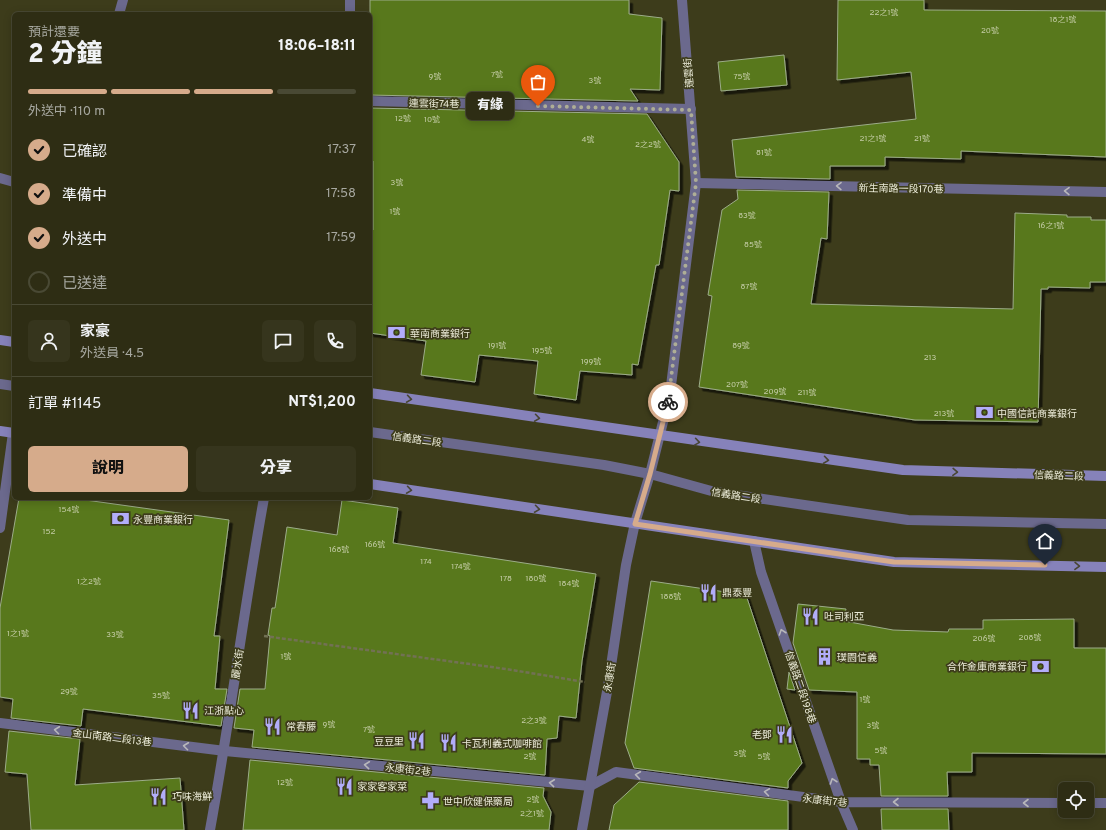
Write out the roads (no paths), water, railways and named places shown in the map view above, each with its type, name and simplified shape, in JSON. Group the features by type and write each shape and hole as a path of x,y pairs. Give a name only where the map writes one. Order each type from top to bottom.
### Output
{"main road":[{"path":"0,340 12,342"},
{"name":"信義路二段","path":"372,394 903,470 1106,476"},
{"path":"0,431 12,433"},
{"path":"372,484 894,562 1106,567"}],"street":[{"path":"120,12 123,0"},
{"path":"350,0 350,12"},
{"name":"連雲街","path":"635,524 650,474 670,394 696,183 682,0"},
{"name":"連雲街74巷","path":"372,101 691,110"},
{"path":"0,178 12,181"},
{"name":"新生南路一段170巷","path":"696,183 1106,192"},
{"path":"0,384 12,386"},
{"name":"信義路二段","path":"372,432 539,455 650,474 714,492 908,520 1106,524"},
{"path":"0,528 12,447"},
{"name":"麗水街","path":"210,830 225,751 241,633 264,500"},
{"name":"永康街","path":"582,830 608,686 626,565 635,524"},
{"name":"信義路二段198巷","path":"754,541 761,572 841,802 853,830"},
{"name":"金山南路二段13巷","path":"0,723 225,751"},
{"name":"永康街2巷","path":"225,751 590,786"},
{"name":"永康街7巷","path":"590,786 616,772 841,802 1058,803"},
{"path":"1094,803 1106,803"}],"place":[{"name":"有緣","path":"538,106"},
{"name":"華南商業銀行","path":"397,333"},
{"name":"中國信託商業銀行","path":"984,413"},
{"name":"永豐商業銀行","path":"120,519"},
{"name":"鼎泰豐","path":"709,592"},
{"name":"吐司利亞","path":"811,616"},
{"name":"璞園信義","path":"824,657"},
{"name":"合作金庫商業銀行","path":"1040,666"},
{"name":"江浙點心","path":"191,710"},
{"name":"常春藤","path":"273,726"},
{"name":"老鄧","path":"785,734"},
{"name":"豆豆里","path":"417,741"},
{"name":"卡瓦利義式咖啡館","path":"449,743"},
{"name":"家家客家菜","path":"344,786"},
{"name":"巧味海鮮","path":"159,796"},
{"name":"世中欣健保藥局","path":"430,801"}]}
